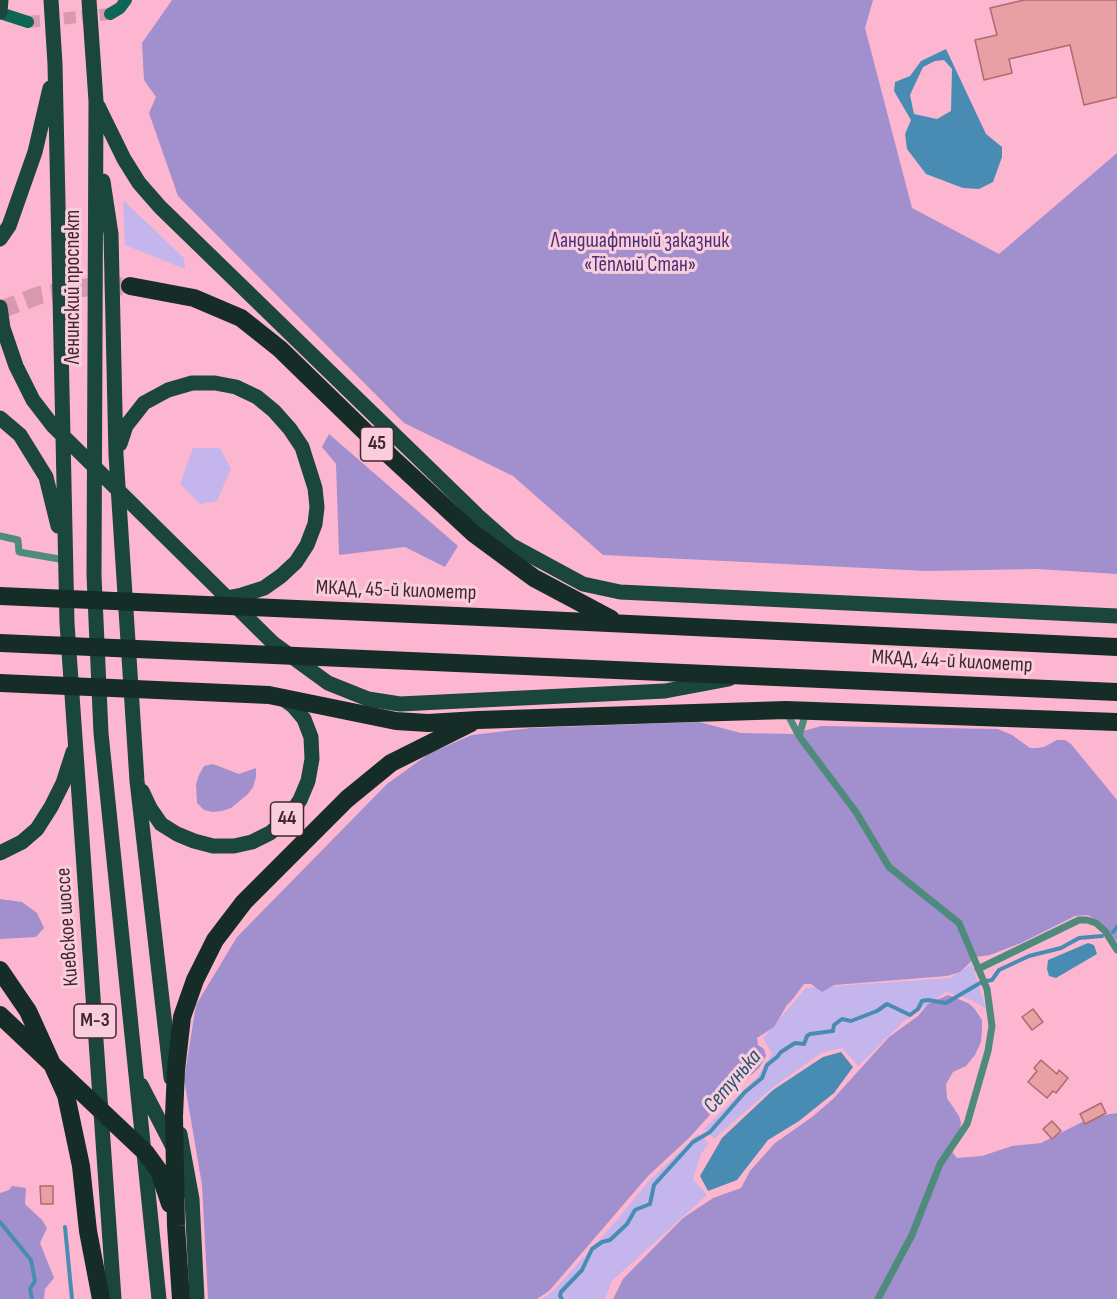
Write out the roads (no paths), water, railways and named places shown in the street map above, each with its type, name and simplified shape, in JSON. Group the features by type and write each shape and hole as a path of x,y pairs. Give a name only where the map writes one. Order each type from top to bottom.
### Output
{"highway":[{"name":"45","path":"130,286 194,298 242,318 280,349 473,533 534,578 618,623"},
{"name":"МКАД, 45-й километр","path":"2,596 790,631"},
{"name":"МКАД, 44-й километр","path":"790,631 1117,648"},
{"path":"4,644 747,676"},
{"name":"МКАД, 44-й километр","path":"747,676 1117,693"},
{"path":"2,684 270,695 396,721 428,723 786,711 1117,722"},
{"path":"181,1299 176,1226 174,1116 176,1070 182,1017 195,980 215,940 244,902 346,799 391,763 478,720"},
{"path":"0,970 28,1011 66,1095 81,1166 88,1231 101,1299"},
{"path":"0,989 27,1020 42,1044"},
{"path":"0,1014 146,1153 159,1171 176,1226"}],"main road":[{"path":"0,12 1,0"},
{"name":"Ленинский проспект","path":"51,0 55,64 65,556"},
{"name":"Ленинский проспект","path":"89,0 96,101 94,575 101,733 137,1077"},
{"path":"0,240 9,226 35,152 55,64"},
{"path":"96,101 124,159 139,183 160,207 477,515 511,544 583,584 620,592 1117,616"},
{"path":"96,149 101,165 111,234 116,455 137,781 166,1047 192,1198 197,1299"},
{"path":"0,308 3,328 16,366 33,400 53,426 273,643 328,683 368,699 400,704 665,691 747,676"},
{"path":"116,455 126,426 144,403 168,390 192,383 215,383 236,387 257,397 274,411 302,447 309,465 317,507 315,524 307,545 296,562 264,588 242,595 168,604"},
{"path":"0,418 20,435 46,477 65,556"},
{"name":"Киевское шоссе","path":"65,556 67,623 114,1299"},
{"name":"44","path":"137,781 150,808 161,824 177,834 213,846 234,846 252,842 270,833 287,819 300,801 308,781 312,759 311,737 304,719 293,706 282,698"},
{"path":"0,853 22,842 37,829 63,783 76,743"},
{"path":"137,1077 187,1176"},
{"name":"М-3","path":"137,1077 159,1299"}],"street":[{"path":"110,14 120,8 126,0"},
{"path":"0,12 28,22"}],"lane":[{"path":"0,536 18,540 19,552 65,556"},
{"path":"786,711 799,736 856,812 889,867 959,922 987,989 992,1026 988,1051 967,1124 940,1164 912,1235 878,1299"},
{"path":"799,736 807,711"},
{"path":"978,969 1079,920 1096,923 1105,931 1117,950"}],"water":[{"path":"946,49 986,134 1002,147 1002,157 993,182 979,189 963,188 926,174 907,149 905,134 911,120 894,91 895,82 910,76 921,61","holes":["944,60 952,69 951,111 937,119 914,114 910,95 923,67 935,61"]},
{"path":"1088,943 1094,945 1097,954 1056,978 1049,976 1048,960"},
{"path":"841,1052 853,1067 834,1093 799,1121 768,1140 737,1180 708,1191 700,1176 722,1138 773,1090 823,1057"}],"waterway":[{"name":"Сетунька","path":"1113,932 1117,927"},
{"name":"Сетунька","path":"986,981 992,980 999,970 1029,956 1061,948 1079,938 1102,936"},
{"name":"Сетунька","path":"562,1299 561,1292 582,1270 592,1249 610,1240 627,1224 635,1210 650,1204 654,1185 693,1142 710,1132 745,1092 762,1078 767,1065 781,1052 795,1043 804,1044 810,1034 833,1031 834,1025 842,1019 851,1021 877,1011 887,1004 910,1015 918,1009 922,1001 946,1003 980,983"},
{"name":"Сетунька","path":"0,1222 31,1260 35,1281 30,1289 32,1299"},
{"path":"65,1227 72,1299"}],"tunnel":[{"path":"28,22 110,14"},
{"path":"0,310 40,295 89,287 130,286"}],"park label":[{"name":"Ландшафтный заказник «Тёплый Стан»","path":"640,254"}]}
